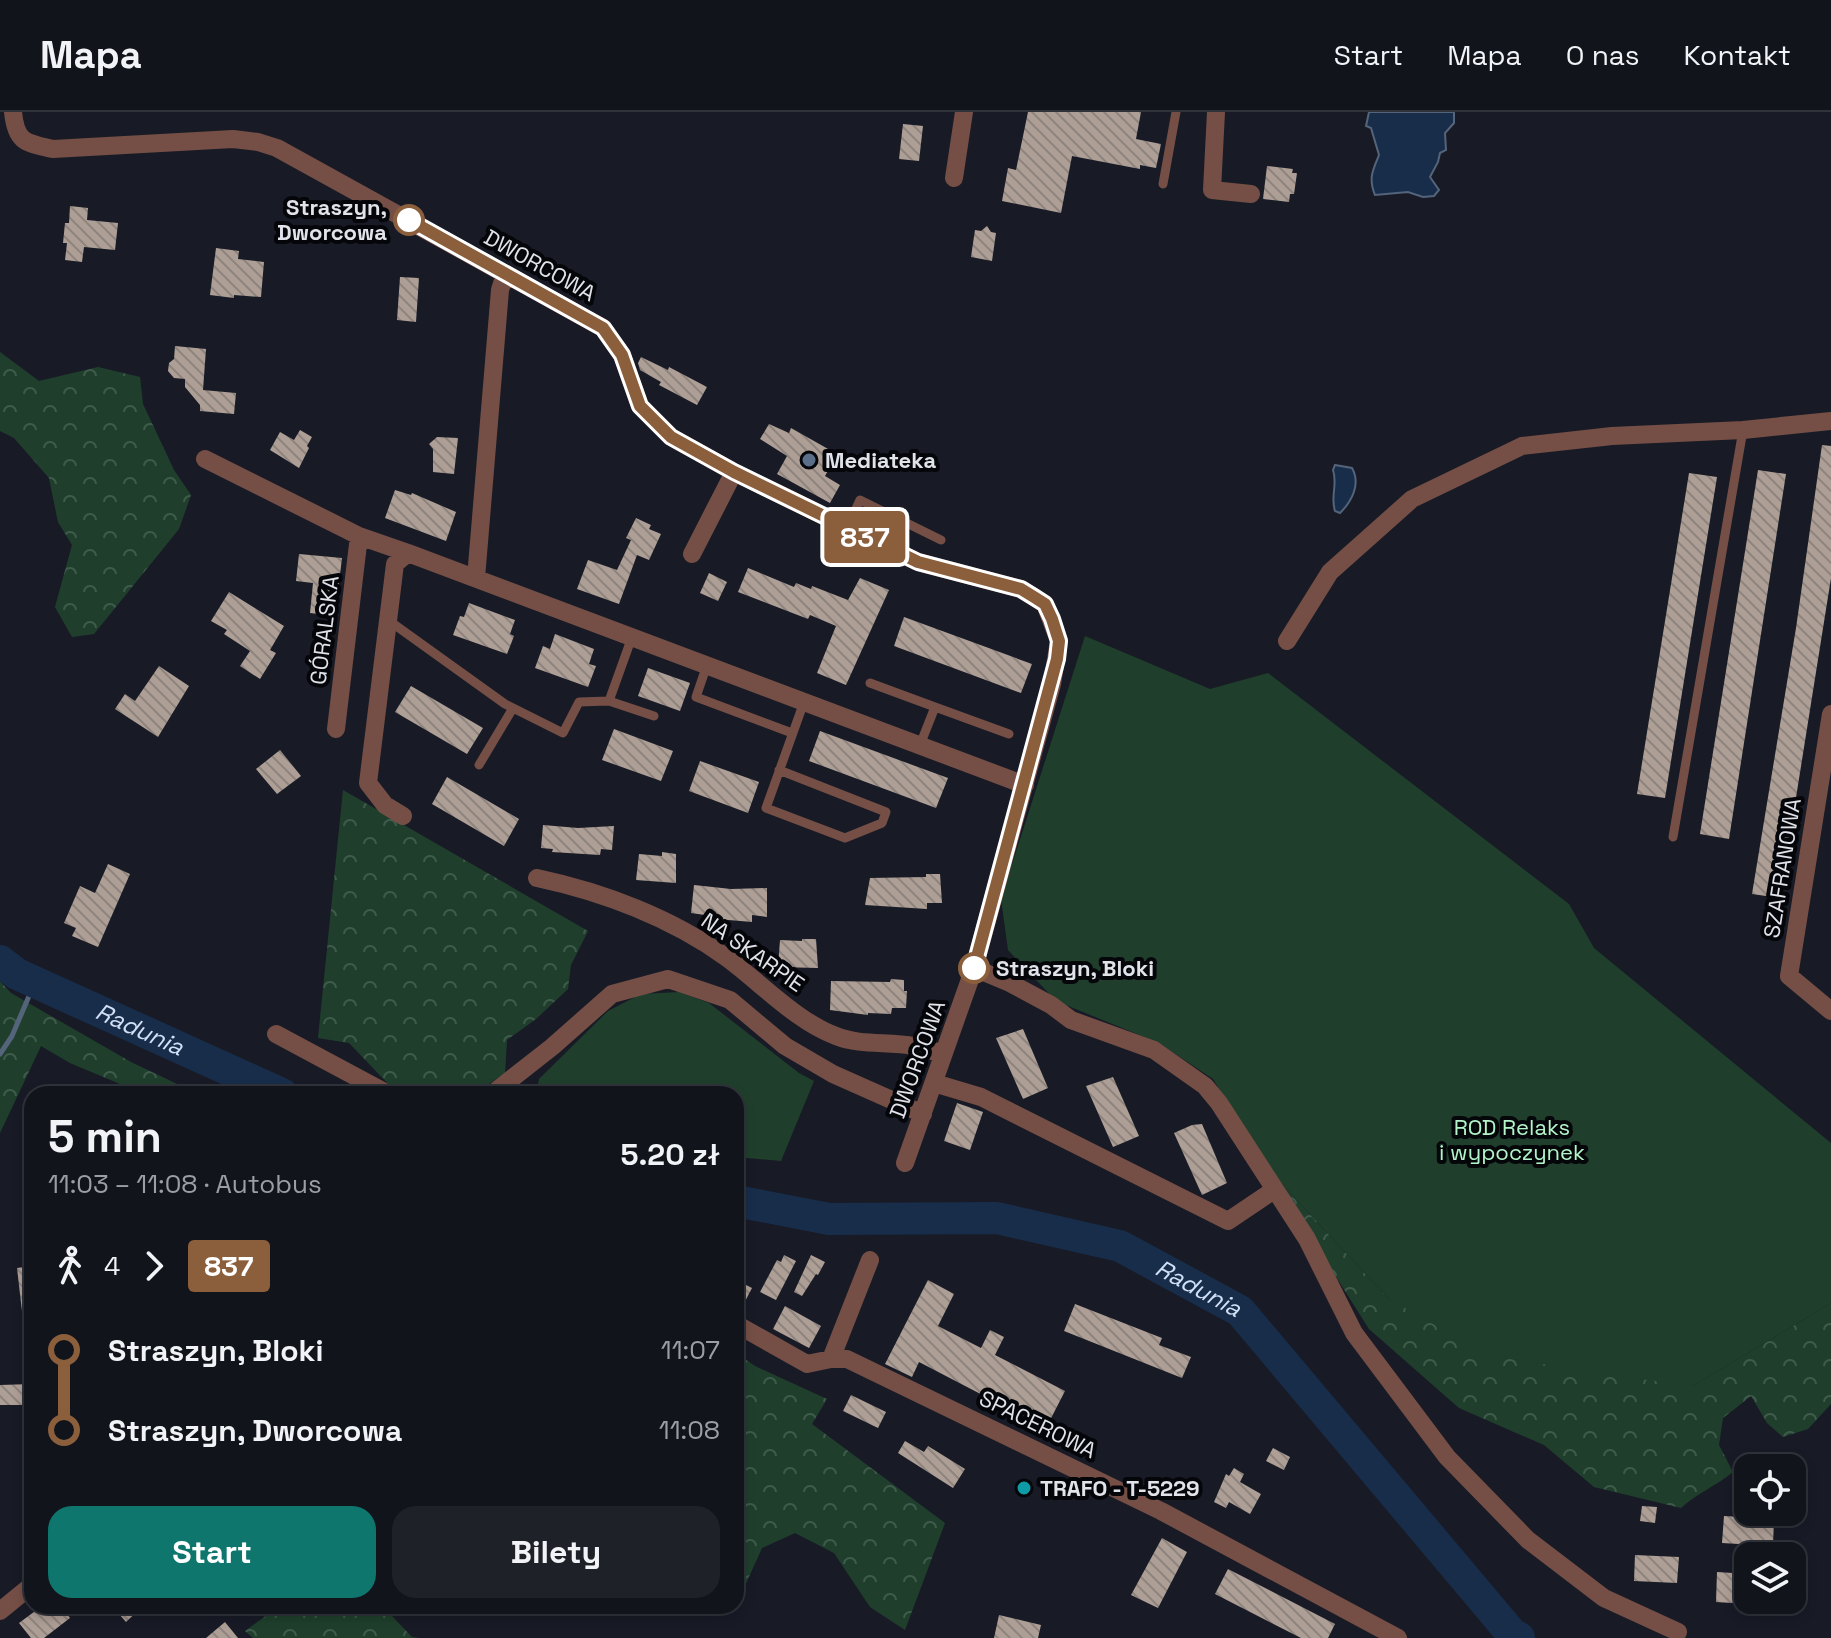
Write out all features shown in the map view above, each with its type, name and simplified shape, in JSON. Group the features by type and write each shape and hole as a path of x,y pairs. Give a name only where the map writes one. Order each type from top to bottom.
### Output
{"street":[{"name":"DWORCOWA","path":"13,112 14,130 25,143 53,149 233,139 258,142 303,161 603,328 622,355 640,406 671,437 847,529 929,567 1021,589 1045,604 1059,641 1057,659 974,968 905,1163"},
{"path":"954,178 964,112"},
{"path":"1216,112 1212,190 1251,194"},
{"path":"476,578 500,290 505,274"},
{"path":"1287,641 1330,572 1412,499 1522,446 1612,436 1743,430 1831,421"},
{"path":"205,459 359,536 1025,785"},
{"path":"692,554 734,472"},
{"name":"GÓRALSKA","path":"336,729 359,536"},
{"path":"403,816 385,805 368,783 395,564 408,553"},
{"name":"SZAFRANOWA","path":"1831,714 1789,976 1831,1011"},
{"name":"NA SKARPIE","path":"537,878 588,891 674,926 724,956 811,1024 837,1037 871,1044 914,1046 943,1054"},
{"path":"974,968 1010,983 1051,1005 1071,1020 1154,1050 1205,1086 1307,1239 1354,1333 1447,1457 1528,1540 1604,1598 1678,1632"},
{"path":"502,1086 612,994 668,979 730,1000 785,1046 823,1068 923,1114"},
{"path":"276,1034 373,1086"},
{"path":"934,1083 981,1097 1228,1221 1274,1190"},
{"path":"831,1359 870,1260"},
{"name":"SPACEROWA","path":"744,1329 807,1364 847,1359 1086,1474 1398,1638"},
{"path":"0,1611 24,1592"}],"lane":[{"path":"1163,184 1176,112"},
{"path":"1673,837 1743,430"},
{"path":"847,529 860,500 941,540"},
{"path":"388,620 513,708 563,733 579,702 609,701 654,716"},
{"path":"609,701 632,637"},
{"path":"707,665 696,697 792,733"},
{"path":"870,683 1009,734"},
{"path":"779,770 886,812 882,823 845,838 766,808 779,770 792,733 804,702"},
{"path":"920,745 935,707"},
{"path":"479,765 513,708"}],"green space":[{"path":"0,352 39,381 98,367 140,377 143,404 174,470 191,495 179,529 94,634 72,637 55,607 72,545 58,522 49,478 14,438 0,431"},
{"name":"ROD Relaks i wypoczynek","path":"1085,636 1210,689 1268,673 1569,904 1594,948 1831,1143 1831,1303 1693,1386 1488,1355 1389,1299 1268,1169 1213,1079 1159,1043 1056,1001 1008,950 1001,899"},
{"path":"343,790 588,931 571,965 568,989 536,1019 507,1040 505,1073 486,1086 390,1086 349,1043 318,1038"},
{"path":"0,981 11,993 131,1062 181,1086 125,1086 70,1063 41,1046 0,1133"},
{"path":"679,992 709,1003 799,1073 814,1081 781,1161 744,1158 744,1086 538,1086 539,1079 608,1011 641,994"},
{"path":"1268,1169 1389,1299 1693,1386 1831,1303 1831,1404 1808,1429 1783,1437 1767,1423 1751,1396 1723,1418 1719,1445 1733,1472 1681,1508 1594,1487 1544,1445 1459,1408 1369,1329"},
{"path":"744,1358 827,1399 812,1424 945,1523 905,1630 870,1607 834,1553 795,1533 762,1548 744,1588"},
{"path":"268,1614 391,1614 412,1637 420,1638 253,1638 245,1631"}],"water":[{"path":"1369,112 1454,112 1454,123 1445,133 1446,150 1440,153 1430,177 1439,190 1434,196 1423,197 1408,192 1375,195 1372,179 1379,155 1371,128 1366,126"},
{"path":"1335,465 1352,468 1356,480 1351,498 1340,513 1335,511 1334,506"}],"building":[{"path":"1028,112 1141,112 1136,139 1161,144 1156,168 1140,165 1140,169 1072,156 1061,213 1002,201 1008,168 1016,170"},
{"path":"903,124 923,126 919,161 899,159"},
{"path":"1267,166 1293,169 1292,173 1297,173 1294,194 1290,194 1289,202 1263,199"},
{"path":"70,206 88,208 87,220 118,223 115,250 84,247 82,262 65,260 67,243 63,243"},
{"path":"987,226 996,233 992,261 971,257 975,230 981,231"},
{"path":"216,248 239,251 238,259 264,262 261,297 210,295"},
{"path":"400,277 419,278 416,322 397,320"},
{"path":"175,346 206,349 203,390 236,393 234,414 200,411 200,405 185,387 185,379 174,378 168,371 169,363 174,359"},
{"path":"641,357 668,370 669,367 707,387 697,405 659,385 661,382 640,370 638,363"},
{"name":"Mediateka","path":"769,424 789,433 791,428 837,454 825,476 840,485 830,503 777,474 787,456 760,439"},
{"path":"300,430 312,437 299,468 270,450 280,432 294,440"},
{"path":"437,437 458,438 454,474 433,472 433,449 429,444"},
{"path":"1822,445 1831,446 1831,578 1780,898 1752,894 1796,628"},
{"path":"1758,470 1786,474 1729,839 1700,834"},
{"path":"1689,473 1717,477 1665,798 1637,794"},
{"path":"395,490 412,493 456,512 446,541 385,518"},
{"path":"636,518 661,534 649,560 637,555 619,604 577,589 588,560 617,570 631,540 626,538"},
{"path":"299,554 342,558 335,616 310,613 313,583 296,581"},
{"path":"748,568 794,587 796,583 811,589 812,586 848,600 860,578 889,590 846,685 817,673 836,626 810,615 808,619 738,592"},
{"path":"709,573 727,582 718,601 700,593"},
{"path":"229,592 284,626 270,650 276,653 260,679 240,666 250,651 224,634 227,630 211,621"},
{"path":"469,603 515,620 510,634 514,636 507,654 453,635"},
{"path":"904,617 1032,664 1021,693 894,646"},
{"path":"555,634 594,649 589,664 596,666 588,687 535,668 543,646 550,649"},
{"path":"159,666 189,686 158,737 115,709 125,694 135,701"},
{"path":"648,668 690,683 680,711 638,696"},
{"path":"411,686 483,728 467,754 395,712"},
{"path":"614,729 673,751 661,781 602,760"},
{"path":"820,731 948,778 936,808 809,761"},
{"path":"280,750 301,776 277,794 256,769"},
{"path":"700,761 759,782 748,813 689,791"},
{"path":"447,777 519,819 504,846 432,804"},
{"path":"543,825 578,828 614,826 612,850 601,849 600,855 552,852 553,849 541,848"},
{"path":"662,852 676,854 676,883 636,880 639,854 662,856"},
{"path":"108,864 130,874 98,947 72,936 76,928 64,923 80,886 95,893"},
{"path":"926,874 940,874 942,903 927,903 927,909 865,905 870,878 926,877"},
{"path":"694,885 731,889 767,888 767,917 752,915 752,922 705,918 705,915 691,913"},
{"path":"816,939 818,968 778,967 780,940"},
{"path":"891,979 904,980 906,1008 892,1008 891,1014 868,1015 830,1010 831,981 890,982"},
{"path":"1023,1029 1048,1088 1023,1099 996,1038"},
{"path":"1113,1077 1139,1136 1113,1147 1086,1086"},
{"path":"957,1103 983,1112 970,1150 944,1141"},
{"path":"1202,1124 1227,1183 1202,1195 1174,1133"},
{"path":"784,1255 796,1261 776,1300 760,1292 777,1260 781,1262"},
{"path":"811,1255 825,1262 802,1296 794,1292"},
{"path":"24,1267 24,1320 23,1320 17,1268"},
{"path":"928,1280 954,1294 938,1326 981,1348 990,1330 1004,1337 995,1355 1065,1391 1046,1428 919,1362 912,1377 885,1364"},
{"path":"744,1284 752,1288 744,1303"},
{"path":"1075,1304 1162,1338 1159,1345 1191,1357 1182,1378 1064,1331"},
{"path":"785,1306 821,1326 809,1348 773,1329"},
{"path":"24,1384 24,1405 0,1405 0,1385"},
{"path":"851,1395 886,1412 878,1428 843,1411"},
{"path":"905,1441 924,1452 928,1446 965,1469 953,1488 898,1453"},
{"path":"1273,1448 1290,1457 1284,1470 1266,1461"},
{"path":"1234,1468 1244,1474 1240,1482 1261,1494 1250,1514 1229,1502 1226,1508 1214,1502 1226,1474 1229,1476"},
{"name":"TRAFO - T-5229","path":"1022,1479 1033,1485 1027,1497 1015,1490"},
{"path":"1642,1506 1657,1507 1655,1523 1640,1521"},
{"path":"1724,1516 1734,1517 1734,1526 1774,1526 1773,1542 1722,1543"},
{"path":"1162,1538 1187,1552 1158,1608 1131,1595"},
{"path":"1635,1555 1679,1557 1677,1583 1634,1581"},
{"path":"1228,1569 1335,1624 1328,1638 1301,1638 1215,1594"},
{"path":"1717,1572 1734,1573 1734,1603 1716,1602"},
{"path":"31,1614 67,1614 70,1618 44,1638 31,1638 19,1623"},
{"path":"119,1614 134,1614 126,1622"},
{"path":"999,1615 1041,1625 1038,1638 994,1638"},
{"path":"225,1622 238,1638 206,1638"}],"waterway":[{"name":"Radunia","path":"0,961 17,974 264,1086"},
{"path":"0,1054 12,1036 35,982"},
{"name":"Radunia","path":"744,1203 829,1219 997,1218 1120,1246 1240,1311 1512,1634 1519,1638"}],"bus line":[{"name":"837","path":"409,220 603,328 622,355 640,406 671,437 847,529 929,567 1021,589 1045,604 1059,641 1057,659 974,968"}],"place":[{"name":"Straszyn, Dworcowa","path":"409,220"},
{"name":"Mediateka","path":"809,460"},
{"name":"Straszyn, Bloki","path":"974,968"},
{"name":"TRAFO - T-5229","path":"1024,1488"}]}
